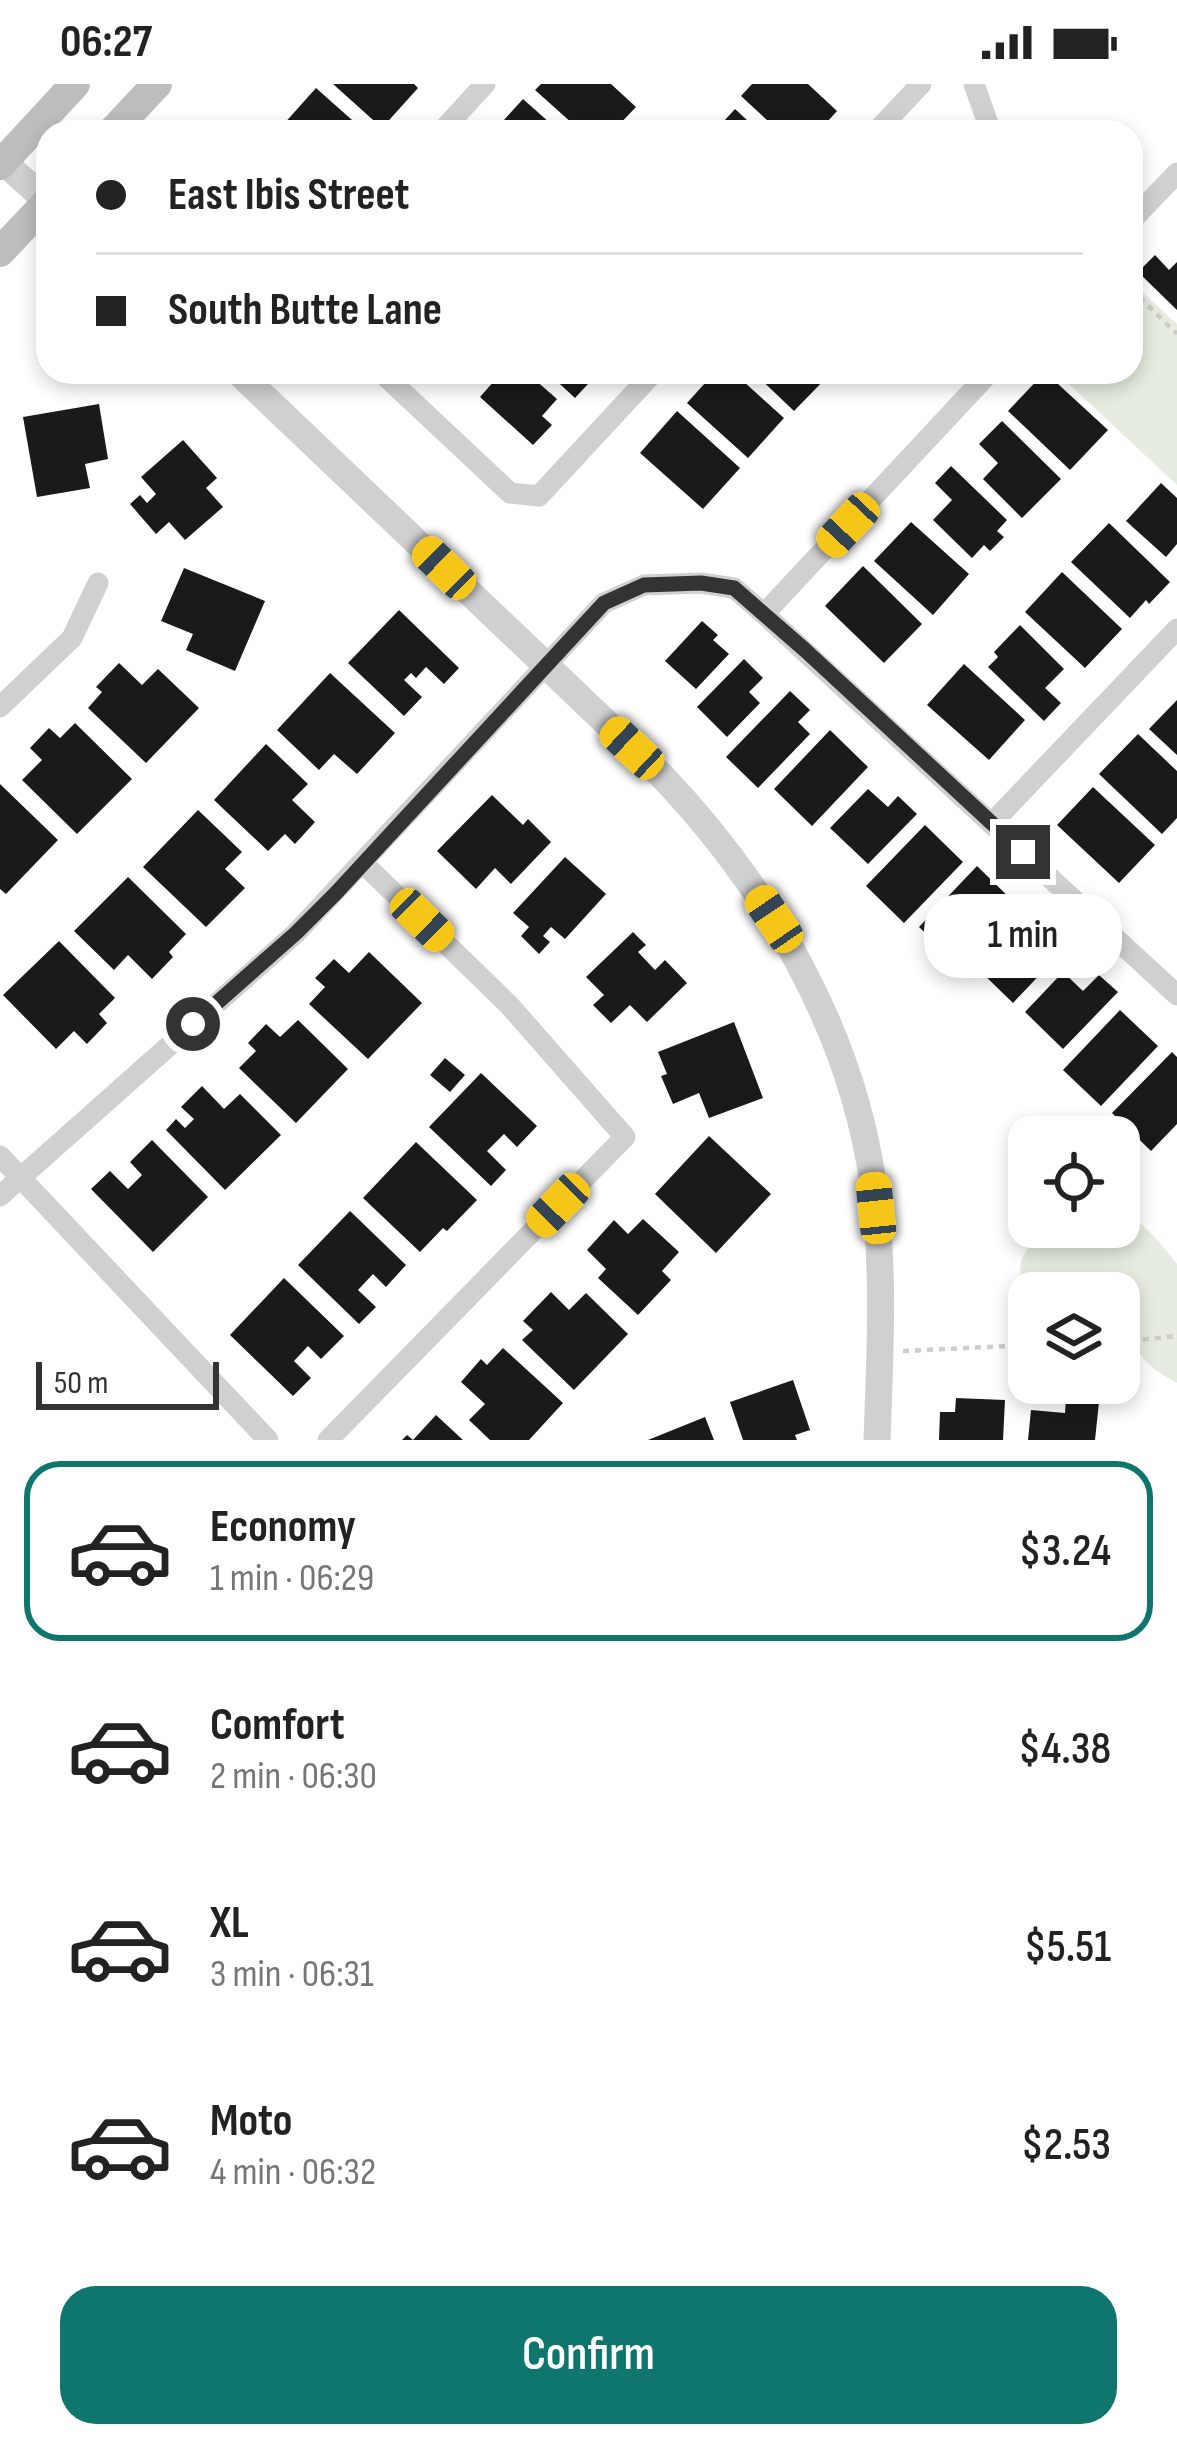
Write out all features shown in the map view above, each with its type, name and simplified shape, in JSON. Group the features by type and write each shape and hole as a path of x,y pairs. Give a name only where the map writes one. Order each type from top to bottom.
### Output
{"main road":[{"path":"41,120 75,84"},
{"path":"123,120 157,84"},
{"path":"1,162 36,125"},
{"path":"0,252 36,214"}],"street":[{"path":"452,120 485,84"},
{"path":"887,120 921,84"},
{"path":"974,84 987,120"},
{"path":"1,162 36,191"},
{"path":"1143,208 1177,173"},
{"path":"251,384 660,775 711,830 774,919 833,1035 856,1104 873,1181 881,1278 877,1440"},
{"path":"394,384 510,493 539,496 643,384"},
{"path":"764,614 979,384"},
{"path":"0,707 72,638 98,583"},
{"path":"0,1196 296,933 604,603 644,585 701,583 734,588 1177,995"},
{"path":"992,823 1177,629"},
{"path":"328,1440 625,1137 510,1006 363,863"},
{"path":"0,1156 268,1440"}],"path":[{"path":"1143,301 1177,334"},
{"path":"1140,1340 1177,1336"},
{"path":"880,1349 928,1352 1008,1346"}],"shaded area":[{"path":"1143,293 1177,324 1177,485 1069,384 1143,384"},
{"path":"1140,1224 1177,1264 1177,1383 1140,1353 1140,1272 1020,1272 1028,1248 1140,1248"}],"building":[{"path":"333,84 414,84 418,88 389,120 373,120"},
{"path":"541,84 611,84 636,107 624,120 569,120 535,90"},
{"path":"752,84 808,84 837,111 829,120 767,120 741,96"},
{"path":"316,88 352,120 287,120"},
{"path":"523,99 547,120 504,120"},
{"path":"735,109 747,120 725,120"},
{"path":"1155,255 1169,270 1177,262 1177,310 1143,277 1143,267"},
{"path":"491,384 540,384 557,399 542,416 552,425 533,445 480,397"},
{"path":"560,384 588,384 575,398"},
{"path":"704,384 746,384 784,418 748,458 687,403"},
{"path":"766,384 820,384 794,411"},
{"path":"1034,384 1058,384 1108,430 1070,470 1008,411"},
{"path":"99,404 108,459 85,464 90,488 37,497 23,417"},
{"path":"677,411 740,468 703,509 640,453"},
{"path":"1002,421 1061,479 1022,518 983,479 998,463 979,444"},
{"path":"183,440 217,478 206,488 223,507 185,540 169,522 156,534 130,504 140,495 147,503 156,494 141,477"},
{"path":"951,466 1007,520 997,531 1004,537 990,551 984,545 972,558 933,520 952,500 935,483"},
{"path":"1161,483 1177,498 1177,544 1166,557 1126,521"},
{"path":"911,522 969,574 933,615 874,561"},
{"path":"1109,523 1170,582 1130,618 1071,562"},
{"path":"863,566 922,624 884,663 825,606"},
{"path":"184,568 265,601 235,671 186,650 193,634 161,621"},
{"path":"1062,572 1122,629 1085,668 1025,612"},
{"path":"399,610 459,668 444,684 426,667 416,678 411,673 404,680 422,697 404,716 348,663"},
{"path":"702,621 729,654 696,689 665,661"},
{"path":"1020,625 1064,669 1045,688 1061,703 1044,721 988,667 998,657 994,652"},
{"path":"744,659 763,678 749,692 760,703 727,737 697,707"},
{"path":"119,663 142,685 158,669 199,708 146,763 88,708 102,692 96,687"},
{"path":"964,664 1025,720 989,760 927,705"},
{"path":"330,673 395,733 357,774 334,754 319,770 277,730"},
{"path":"790,691 810,710 798,722 810,734 758,788 726,757"},
{"path":"1177,700 1177,755 1149,729"},
{"path":"75,723 132,779 77,834 22,780 42,760 30,748 49,728 60,738"},
{"path":"830,730 868,767 812,826 774,789"},
{"path":"1138,734 1177,771 1177,818 1162,834 1099,774"},
{"path":"266,744 308,784 292,800 315,822 295,844 285,834 268,851 214,800"},
{"path":"0,784 58,840 6,894 0,889"},
{"path":"1093,787 1155,845 1119,883 1057,825"},
{"path":"868,789 888,807 898,796 917,814 868,864 830,828"},
{"path":"492,795 523,825 528,819 551,842 511,884 495,868 476,889 437,851"},
{"path":"198,810 242,852 225,869 245,888 206,927 143,867"},
{"path":"925,825 963,862 904,923 866,886"},
{"path":"565,857 606,894 565,939 551,927 543,936 550,942 539,954 521,936 529,927 513,913"},
{"path":"977,866 1017,905 959,965 919,927"},
{"path":"128,877 186,934 152,979 128,955 114,970 74,931"},
{"path":"1030,911 1047,927 1032,944 1051,963 1013,1003 976,967"},
{"path":"633,932 646,945 638,952 655,970 665,960 687,983 647,1022 630,1005 611,1023 593,1005 604,995 586,977"},
{"path":"59,941 115,998 99,1014 107,1023 87,1044 74,1031 56,1049 3,995"},
{"path":"369,952 422,1003 368,1059 309,1004 325,987 315,978 334,959 349,973"},
{"path":"1063,972 1083,991 1099,975 1118,992 1063,1049 1025,1012"},
{"path":"1120,1010 1158,1046 1101,1106 1063,1070"},
{"path":"298,1020 348,1069 296,1123 239,1068 256,1051 248,1043 266,1024 280,1037"},
{"path":"734,1022 763,1098 709,1118 699,1093 673,1104 661,1076 667,1074 658,1052"},
{"path":"1172,1052 1177,1057 1177,1124 1151,1151 1140,1140 1140,1116 1112,1113"},
{"path":"445,1058 465,1075 450,1092 430,1075"},
{"path":"481,1073 537,1126 517,1147 504,1134 487,1151 506,1170 491,1186 429,1127"},
{"path":"202,1086 224,1109 240,1094 281,1135 225,1190 166,1130 176,1119 185,1128 194,1119 181,1107"},
{"path":"709,1136 771,1194 716,1253 655,1194"},
{"path":"152,1140 208,1197 153,1252 91,1189 110,1171 128,1189 142,1175 130,1162"},
{"path":"416,1142 477,1200 420,1252 363,1198"},
{"path":"350,1211 406,1265 386,1287 373,1274 358,1290 376,1307 359,1324 298,1265"},
{"path":"643,1219 679,1252 662,1271 671,1280 638,1315 598,1278 606,1269 587,1250 614,1220 628,1234"},
{"path":"284,1278 344,1336 321,1359 308,1346 294,1361 311,1378 293,1396 230,1335"},
{"path":"551,1292 569,1310 586,1293 628,1334 574,1390 522,1340 533,1330 523,1321"},
{"path":"503,1348 563,1403 529,1440 490,1440 469,1420 485,1404 461,1382 481,1359 487,1365"},
{"path":"793,1380 810,1430 795,1435 797,1440 743,1440 730,1402"},
{"path":"956,1398 1005,1400 1003,1440 939,1440 940,1412 955,1412"},
{"path":"1066,1404 1099,1404 1095,1440 1028,1440 1031,1410 1065,1413"},
{"path":"436,1415 463,1440 413,1440"},
{"path":"705,1417 714,1440 648,1440"}],"route":[{"path":"193,1024 336,893 604,603 644,585 701,583 734,588 1023,852"}]}
